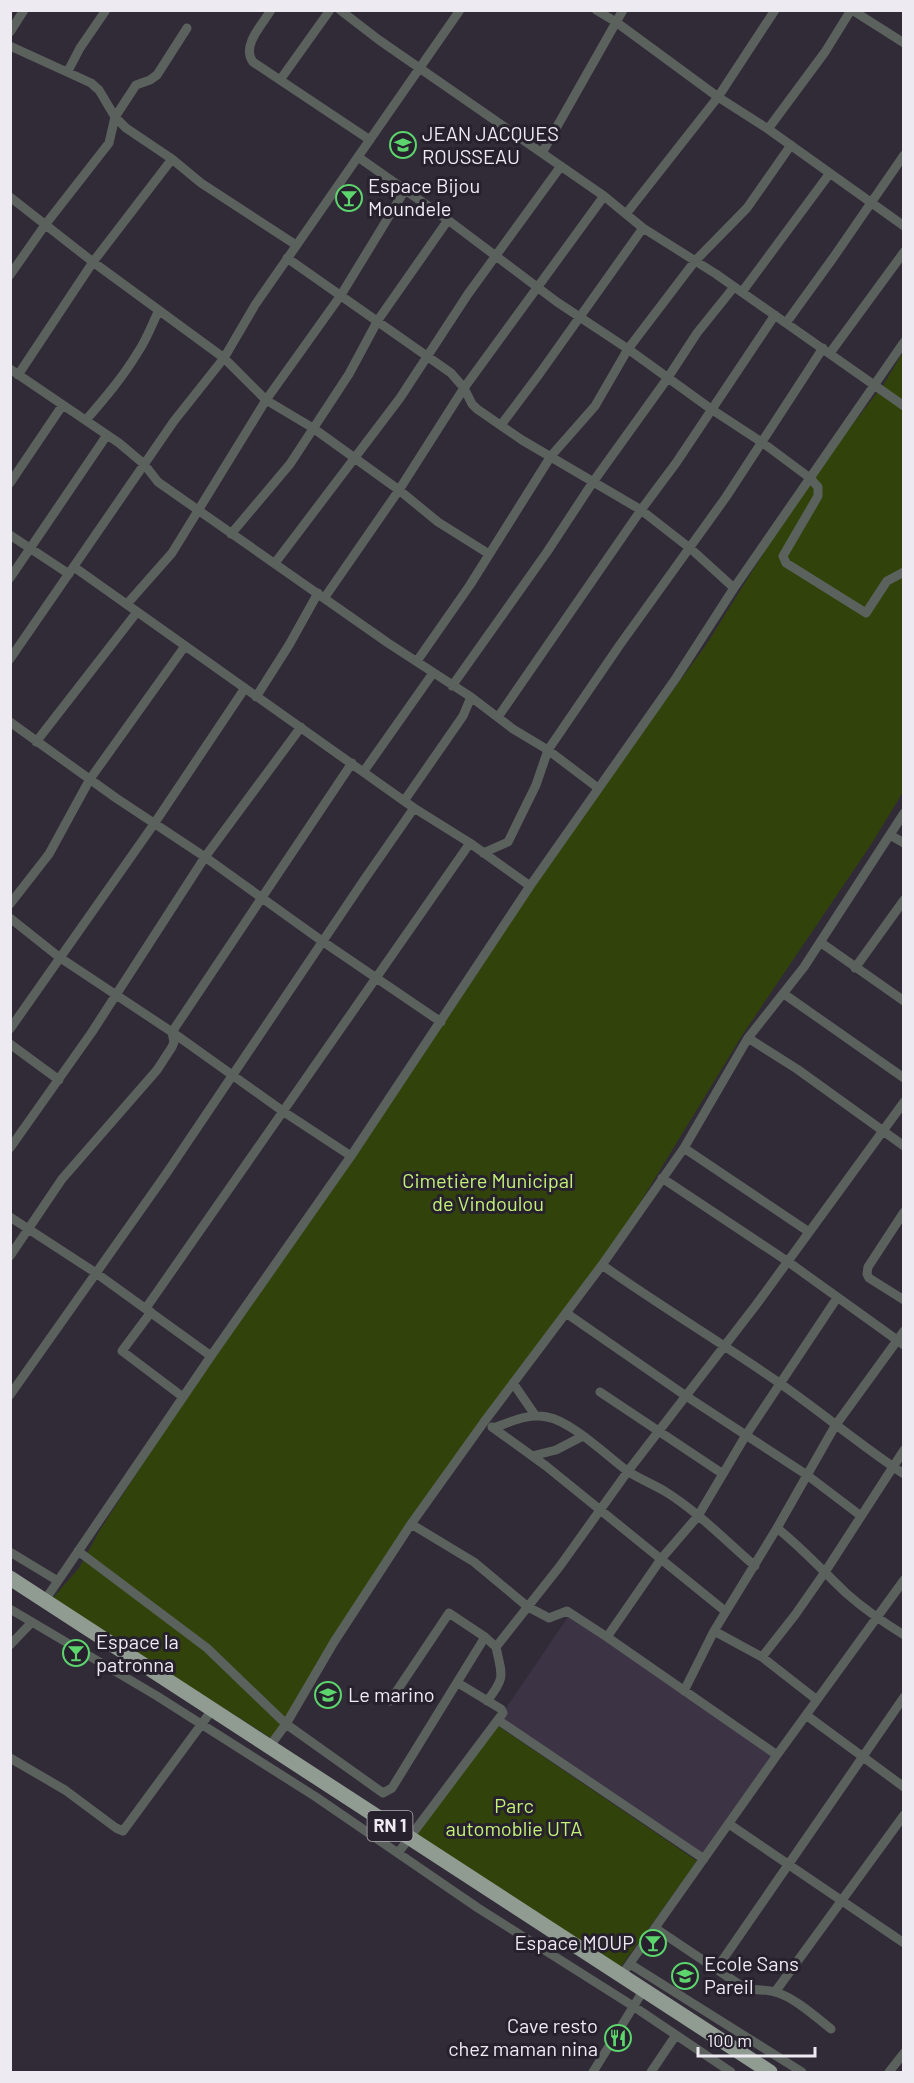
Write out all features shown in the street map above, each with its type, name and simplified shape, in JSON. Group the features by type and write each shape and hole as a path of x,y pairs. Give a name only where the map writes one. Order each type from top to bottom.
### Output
{"highway":[{"name":"RN 1","path":"10,1578 409,1838 625,1970 643,1991 770,2073"}],"street":[{"path":"10,32 24,10"},
{"path":"68,72 80,48 106,10"},
{"path":"271,10 248,50 249,57 253,62 370,140"},
{"path":"280,80 330,10"},
{"path":"340,10 604,196 643,228 827,350 903,406"},
{"path":"10,659 174,421 224,358 255,305 460,10"},
{"path":"596,10 903,226"},
{"path":"542,153 622,10"},
{"path":"626,213 718,97 775,10"},
{"path":"768,129 825,52 851,10 903,43"},
{"path":"10,275 45,225 109,143 114,117 136,85 150,80 160,72 187,28"},
{"path":"10,46 91,83 99,90 114,117 126,128 172,159 201,183 296,245"},
{"path":"417,662 470,585 551,456 595,406 628,349 695,261 747,208 791,145"},
{"path":"786,323 903,154"},
{"path":"358,157 448,220 578,317 628,349 667,379 763,443 810,478 818,487 818,496 783,556 786,563 866,613 887,581 903,572"},
{"path":"172,159 93,262 14,372 107,435 144,464 158,482 388,643 548,750 598,788"},
{"path":"275,563 400,398 495,256 561,166"},
{"path":"452,686 541,561 697,333 738,290 830,173"},
{"path":"127,604 171,553 266,400 341,295 405,190"},
{"path":"256,697 322,595 399,490 464,388 604,196"},
{"path":"10,197 93,262 224,358 266,400 313,428 399,490 438,522 489,554"},
{"path":"231,534 290,464 349,374 378,320 448,220"},
{"path":"501,425 643,228"},
{"path":"483,853 508,842 536,786 548,750 619,646 691,549 827,350 903,252"},
{"path":"287,258 451,373 464,388 472,404 501,425 641,510 691,549 734,588"},
{"path":"86,420 115,387 131,364 159,310"},
{"path":"498,717 676,462 775,315"},
{"path":"45,1600 351,1156 530,885 676,678 734,588 903,342"},
{"path":"10,483 62,406"},
{"path":"10,578 107,435"},
{"path":"10,536 127,604 414,808 470,843 530,885"},
{"path":"36,742 137,612"},
{"path":"10,904 49,854 90,779 185,646"},
{"path":"364,771 433,673"},
{"path":"10,1029 154,824 245,688"},
{"path":"404,801 463,716 471,698"},
{"path":"10,722 441,1022"},
{"path":"10,1148 92,1032 205,857 301,727"},
{"path":"10,1256 62,1179 157,1070 174,1042 172,1032 352,763"},
{"path":"10,1395 166,1174 414,808"},
{"path":"269,1747 286,1724 334,1642 411,1524 602,1265 684,1148 748,1038 784,994 820,942 903,813"},
{"path":"890,836 903,843"},
{"path":"183,1397 122,1351 375,977 470,843"},
{"path":"855,968 903,900"},
{"path":"10,918 59,957 351,1156"},
{"path":"820,942 900,999 903,989"},
{"path":"784,994 903,1078"},
{"path":"748,1038 901,1141"},
{"path":"10,1044 59,1080"},
{"path":"496,1647 724,1346 903,1102"},
{"path":"684,1148 809,1232"},
{"path":"662,1178 787,1261 900,1343"},
{"path":"903,1212 868,1268 867,1274 869,1278 903,1300"},
{"path":"10,1216 96,1273 211,1356"},
{"path":"602,1265 663,1308 779,1383 903,1474"},
{"path":"607,1637 661,1559 698,1516 779,1383 837,1298"},
{"path":"566,1313 686,1396 807,1475 861,1516"},
{"path":"684,1691 714,1631 755,1566 835,1426 900,1343 903,1331"},
{"path":"513,1383 535,1415"},
{"path":"600,1392 723,1474"},
{"path":"494,1428 535,1415 550,1417 583,1436 628,1471 667,1493 698,1516 755,1566"},
{"path":"484,1422 532,1456 726,1611"},
{"path":"532,1456 556,1450 583,1436"},
{"path":"762,1657 825,1572 903,1450"},
{"path":"411,1524 474,1562 528,1606 549,1618 567,1611 777,1755"},
{"path":"777,1528 877,1618 903,1635"},
{"path":"78,1551 207,1648 286,1724 379,1792 387,1792 392,1788 485,1637"},
{"path":"10,1552 58,1581"},
{"path":"802,2073 625,1970 903,1580"},
{"path":"10,1609 157,1696 316,1797 478,1908 633,2006 729,2072"},
{"path":"390,1701 449,1613 496,1647 500,1684 487,1701"},
{"path":"10,1645 32,1622"},
{"path":"714,1631 762,1657 817,1700"},
{"path":"398,1853 498,1720 503,1710 458,1683"},
{"path":"717,1968 903,1697"},
{"path":"10,1758 65,1790 123,1831 212,1710"},
{"path":"806,1715 903,1788"},
{"path":"498,1720 704,1859"},
{"path":"775,1992 903,1815"},
{"path":"729,1824 841,1900 902,1938"},
{"path":"655,1928 743,1987 750,1990 775,1992 811,2013 831,2029"},
{"path":"593,2073 643,1991"},
{"path":"651,2073 676,2035"},
{"path":"889,2073 903,2052"}],"shaded area":[{"path":"570,1614 777,1755 704,1859 498,1720"}],"green space":[{"name":"Cimetière Municipal de Vindoulou","path":"903,352 903,792 872,843 743,1034 602,1265 411,1524 274,1740 52,1599 79,1568 100,1530 230,1329 530,886 706,645 810,479 884,384"},
{"name":"Parc automoblie UTA","path":"495,1724 697,1861 620,1968 417,1835"}],"place":[{"name":"JEAN JACQUES ROUSSEAU","path":"403,145"},
{"name":"Espace Bijou Moundele","path":"349,198"},
{"name":"Espace la patronna","path":"76,1653"},
{"name":"Le marino","path":"328,1695"},
{"name":"Espace MOUP","path":"653,1943"},
{"name":"Ecole Sans Pareil","path":"685,1976"},
{"name":"Cave resto chez maman nina","path":"618,2038"}]}
